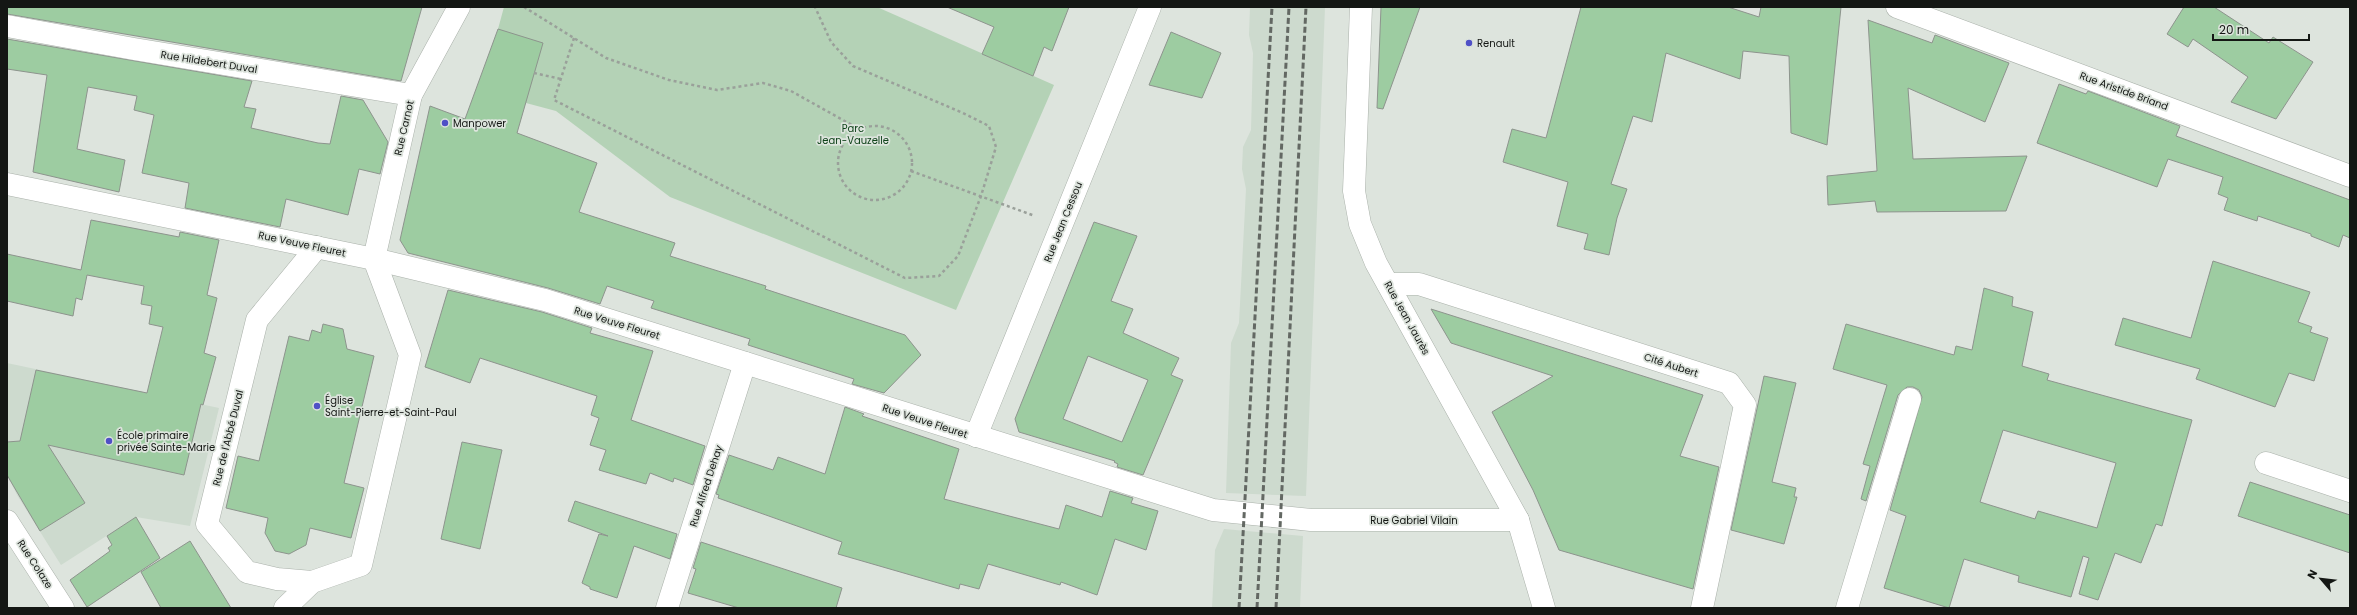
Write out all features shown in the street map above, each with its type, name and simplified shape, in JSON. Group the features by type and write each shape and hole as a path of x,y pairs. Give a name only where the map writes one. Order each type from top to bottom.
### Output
{"street":[{"name":"Rue Carnot","path":"374,259 411,95 459,7"},
{"name":"Rue Jean Cessou","path":"976,436 1150,7"},
{"name":"Rue Jean Jaurès","path":"1361,7 1354,191 1360,224 1376,263 1518,520 1544,608"},
{"name":"Rue Aristide Briand","path":"1897,7 2350,176"},
{"name":"Rue Hildebert Duval","path":"7,26 134,49 411,95"},
{"name":"Rue Veuve Fleuret","path":"7,184 374,259 545,300 1213,510 1311,520"},
{"name":"Rue de l'Abbé Duval","path":"316,247 258,320 207,524 247,572 278,579 312,582 361,565 410,355 374,259"},
{"name":"Cité Aubert","path":"1388,284 1419,284 1729,383 1745,406 1702,608"},
{"name":"Rue Alfred Dehay","path":"667,608 745,364"},
{"path":"1847,608 1910,399"},
{"path":"2266,463 2350,492"},
{"name":"Rue Gabriel Vilain","path":"1311,520 1518,520"},
{"name":"Rue Colaze","path":"7,521 63,608"},
{"name":"Rue de l'Abbé Duval","path":"286,608 312,582"}],"path":[{"path":"524,7 606,58 669,80 717,90 763,84 791,91 859,130"},
{"path":"530,7 531,11"},
{"path":"574,38 554,100 905,278 939,276 958,256 980,196 996,147 989,126 963,113 853,66 831,42 815,7"},
{"path":"534,73 561,79"},
{"path":"875,126 891,130 904,140 911,155 911,171 901,190 882,200 860,198 843,185 837,165 843,144 859,130 875,126"},
{"path":"911,171 1061,226"}],"shaded area":[{"path":"1250,7 1325,7 1306,496 1226,493 1231,343 1239,323 1246,189 1242,169 1243,147 1251,130 1253,53 1249,35"},
{"name":"École primaire privée Sainte-Marie","path":"7,363 219,408 190,526 136,517 61,565 17,495 7,475"},
{"path":"1224,529 1303,536 1300,608 1212,608 1215,550"}],"green space":[{"name":"Parc Jean-Vauzelle","path":"504,7 877,7 1054,85 956,310 670,197 556,111 526,103 498,29"}],"building":[{"path":"7,7 422,7 401,81 7,14"},
{"path":"947,7 1069,7 1052,51 1044,47 1033,76 982,54 994,27"},
{"path":"1381,7 1420,7 1383,109 1377,108"},
{"path":"1581,7 1728,7 1759,17 1761,7 1841,7 1827,145 1791,133 1789,56 1743,51 1740,79 1666,53 1652,122 1633,116 1611,184 1627,189 1617,218 1609,255 1584,249 1588,234 1557,226 1568,182 1503,162 1512,129 1546,138"},
{"path":"2184,7 2214,7 2269,43 2273,37 2313,62 2276,119 2231,102 2248,77 2193,39 2188,47 2167,34"},
{"path":"1868,20 1932,43 1935,35 2009,63 1985,122 1908,88 1913,159 2027,156 2006,211 1877,212 1875,201 1828,205 1827,176 1877,171"},
{"path":"498,29 543,43 517,133 597,163 579,212 675,243 670,256 766,286 765,289 905,335 921,355 884,393 852,384 854,379 748,345 750,339 651,308 654,301 607,286 600,304 548,288 408,253 400,240 430,106 465,119"},
{"path":"1171,32 1221,53 1202,98 1149,85"},
{"path":"7,39 252,81 244,107 256,109 251,128 318,143 330,144 341,96 363,100 388,142 380,174 359,169 348,215 286,199 280,227 185,208 189,183 142,173 154,115 134,110 137,96 88,87 77,149 125,160 119,192 33,172 47,75 7,69"},
{"path":"2059,84 2086,94 2088,91 2180,126 2176,136 2350,200 2350,238 2343,235 2339,247 2311,236 2311,234 2258,216 2257,221 2224,210 2228,198 2218,194 2223,177 2168,159 2157,187 2037,143"},
{"path":"91,220 179,237 180,232 219,240 207,295 217,298 204,353 216,357 203,405 201,404 184,475 48,445 85,503 40,531 7,475 7,442 20,441 36,370 147,393 163,327 149,324 152,306 141,304 144,286 87,275 82,300 76,298 73,316 7,301 7,254 81,270"},
{"path":"1094,222 1137,236 1111,301 1133,309 1123,333 1179,358 1171,375 1183,380 1143,475 1117,467 1118,464 1114,462 1115,461 1019,432 1015,419","holes":["1088,356 1148,380 1122,442 1063,419"]},
{"path":"2213,261 2310,292 2298,322 2312,327 2310,332 2328,338 2314,381 2289,373 2275,407 2196,379 2200,369 2115,345 2123,318 2191,338"},
{"path":"1984,288 2013,297 2012,306 2033,312 2022,366 2049,374 2047,380 2192,420 2162,526 2156,524 2141,563 2115,553 2098,600 2079,594 2089,558 2083,556 2071,597 2018,582 2019,576 1964,559 1949,608 1884,588 1906,516 1890,510 1922,397 1919,390 1913,387 1907,387 1898,395 1866,501 1861,499 1870,466 1863,464 1887,385 1833,369 1846,324 1954,355 1956,346 1972,350","holes":["2003,430 2116,463 2097,528 2038,511 2035,519 1980,502"]},
{"path":"448,290 542,312 592,328 590,333 653,351 631,420 705,446 693,485 674,478 673,482 650,473 646,484 599,470 606,450 590,445 599,418 591,415 597,396 480,358 470,383 425,367"},
{"path":"1431,309 1703,395 1680,456 1719,467 1693,589 1559,550 1533,490 1492,412 1553,376 1451,343"},
{"name":"Église Saint-Pierre-et-Saint-Paul","path":"323,324 343,329 347,349 374,356 344,483 364,488 351,538 310,528 306,545 289,554 275,551 265,533 268,518 226,508 238,456 259,461 289,336 309,341 312,330 321,333"},
{"path":"1764,376 1796,383 1772,482 1796,488 1794,497 1797,497 1784,544 1731,530"},
{"path":"845,407 864,414 862,416 959,449 944,499 1059,529 1066,505 1102,517 1110,491 1133,498 1131,503 1158,511 1146,550 1115,539 1097,595 1061,582 1060,585 988,564 979,589 960,584 959,589 838,554 842,542 718,498 719,495 716,494 729,455 773,470 778,457 825,474"},
{"path":"462,442 502,450 480,549 441,539"},
{"path":"2250,482 2350,515 2350,553 2238,516"},
{"path":"575,501 677,534 670,559 634,546 617,598 590,589 590,587 582,583 599,534 608,536 568,521"},
{"path":"136,517 160,558 87,607 70,580 110,551 108,548 112,545 107,536"},
{"path":"190,541 231,608 161,608 141,572"},
{"path":"701,542 842,588 836,608 739,608 688,593 696,569 693,568"}],"railway":[{"path":"1239,608 1272,7"},
{"path":"1257,608 1289,7"},
{"path":"1276,608 1306,7"}],"place":[{"name":"Renault","path":"1469,43"},
{"name":"Manpower","path":"445,123"},
{"name":"Église Saint-Pierre-et-Saint-Paul","path":"317,406"},
{"name":"École primaire privée Sainte-Marie","path":"109,441"}]}
